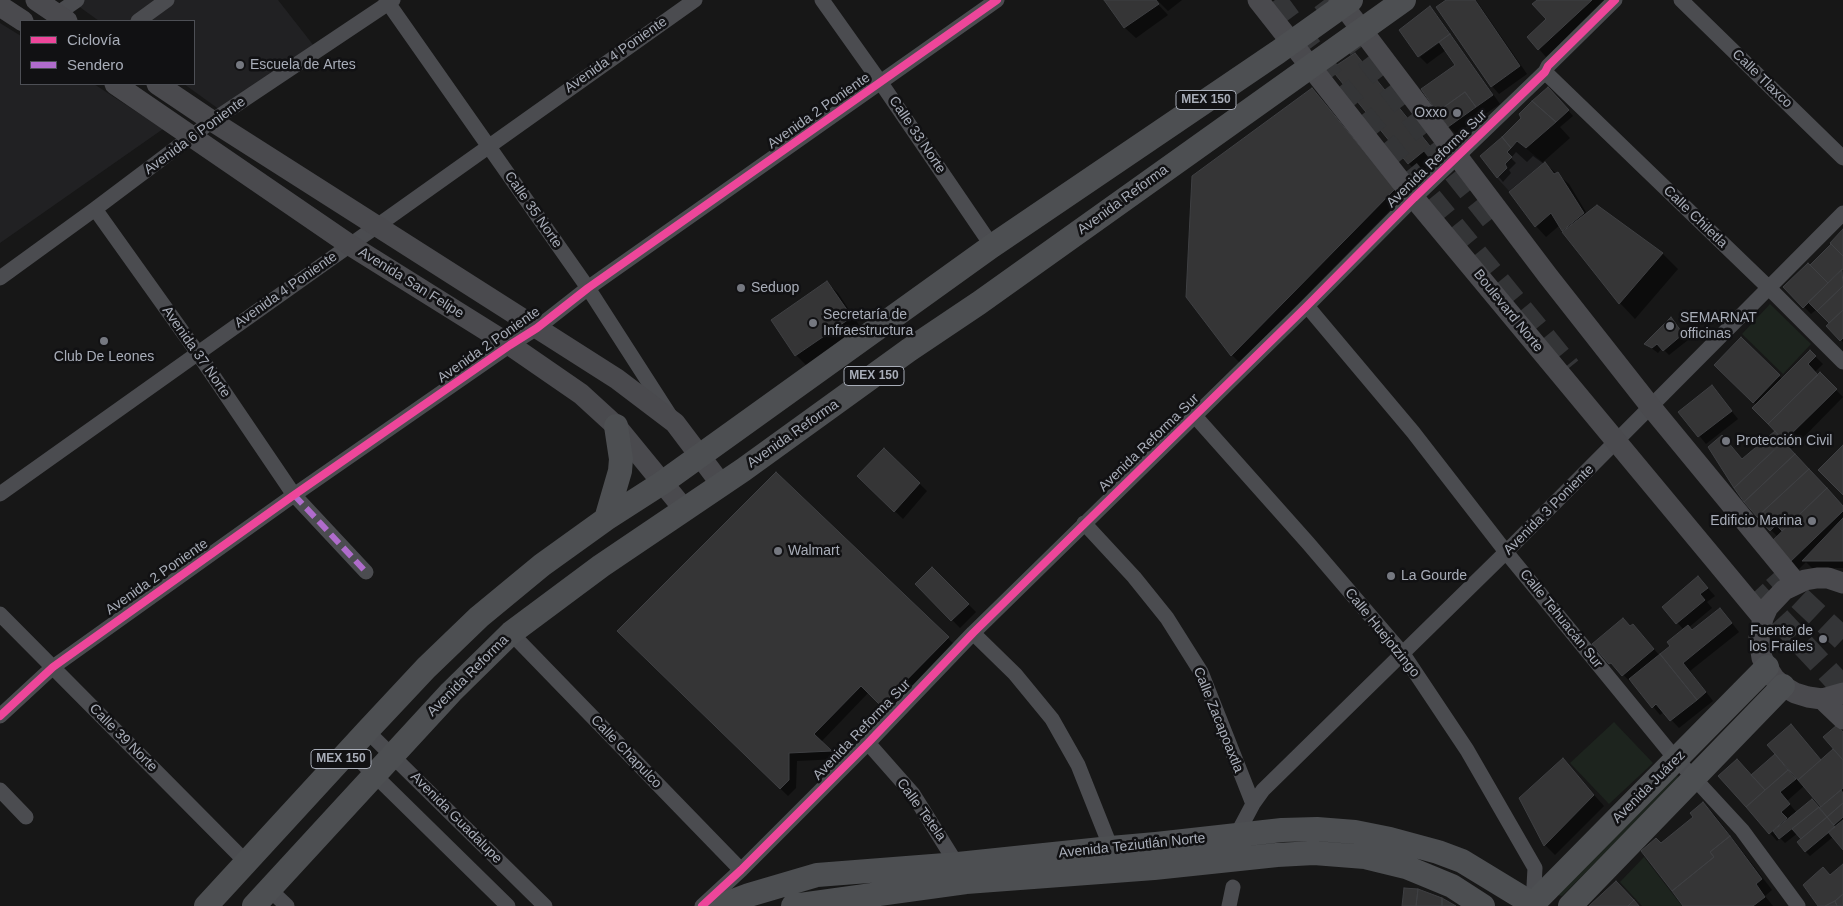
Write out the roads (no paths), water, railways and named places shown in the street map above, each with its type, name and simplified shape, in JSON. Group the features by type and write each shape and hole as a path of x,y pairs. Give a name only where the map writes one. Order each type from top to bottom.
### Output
{"main road":[{"path":"36,0 62,18"},
{"name":"Boulevard Norte","path":"1258,0 1414,198 1763,618"},
{"name":"Avenida Reforma","path":"261,898 451,692 511,633 601,566 848,395 920,342 979,303 1404,0"},
{"path":"1344,2 1361,30 1548,276 1651,408 1796,583"},
{"name":"MEX 150","path":"206,906 426,668 479,617 542,565 606,519 662,483 900,314 992,246 1291,43 1344,2"},
{"path":"0,6 21,20"},
{"name":"Avenida San Felipe","path":"116,85 350,245 510,345 581,394 616,426 684,509"},
{"name":"Avenida San Felipe","path":"158,85 617,379 675,423 721,484"},
{"path":"900,314 920,342"},
{"path":"606,519 620,471 621,459 616,426"},
{"path":"1843,583 1828,578 1817,578 1796,583 1784,590 1775,598 1763,618 1759,638 1762,658 1783,686 1808,698 1822,698 1843,693"},
{"name":"Avenida Juárez","path":"1533,905 1677,759 1724,708 1767,667"},
{"name":"Avenida Juárez","path":"1570,906 1783,686"},
{"path":"1822,698 1843,719"},
{"name":"Avenida Teziutlán Norte","path":"793,906 962,873 1111,848 1282,830 1317,829 1355,832 1438,852 1462,861 1533,905"},
{"name":"Avenida Teziutlán Norte","path":"720,906 749,895 817,875 1154,868 1314,853 1365,857 1406,867 1452,886 1483,906"}],"street":[{"path":"62,18 77,0"},
{"path":"139,20 167,0"},
{"name":"Avenida 4 Poniente","path":"0,494 694,0"},
{"name":"Calle 33 Norte","path":"822,0 992,246"},
{"name":"Avenida 2 Poniente","path":"0,716 53,667 294,495 537,328 588,288 997,0"},
{"name":"Avenida Reforma Sur","path":"702,906 741,870 868,743 973,633 1307,306 1414,198 1545,72 1548,66 1615,0"},
{"name":"Calle Tlaxco","path":"1681,0 1843,158"},
{"name":"Calle 35 Norte","path":"389,1 588,288 675,423"},
{"name":"Avenida 6 Poniente","path":"0,278 212,121 389,1"},
{"name":"Calle Chiletla","path":"1545,72 1843,362"},
{"name":"Avenida 37 Norte","path":"95,209 197,352 294,495 366,572"},
{"name":"Avenida 3 Poniente","path":"1253,804 1263,790 1616,443 1843,213"},
{"name":"Calle Tehuacán Sur","path":"1307,306 1413,432 1506,552 1677,759 1742,830 1798,906"},
{"name":"Calle Huejotzingo","path":"1194,415 1308,542 1402,654 1467,750 1535,868 1533,905"},
{"name":"Calle Zacapoaxtla","path":"1084,523 1134,577 1167,618 1201,672 1253,804"},
{"name":"Calle 39 Norte","path":"0,614 246,862"},
{"name":"Calle Chapulco","path":"511,633 741,870"},
{"path":"973,633 1015,674 1052,719 1078,765 1111,848"},
{"name":"Avenida Guadalupe","path":"367,730 545,906"},
{"name":"Calle Tetela","path":"868,743 913,794 962,873"},
{"name":"Avenida Guadalupe","path":"349,750 508,906"},
{"path":"0,790 26,818"},
{"path":"1234,859 1236,836 1253,804"},
{"path":"1229,906 1234,887"},
{"path":"261,898 287,906"}],"tunnel":[{"path":"1275,0 1336,83 1569,368"},
{"path":"1324,0 1498,226"},
{"path":"1775,572 1792,591 1843,639"},
{"path":"1754,592 1843,688"}],"place":[{"name":"Escuela de Artes","path":"240,65"},
{"name":"Oxxo","path":"1457,113"},
{"name":"Seduop","path":"741,288"},
{"name":"Secretaría de Infraestructura","path":"813,323"},
{"name":"SEMARNAT officinas","path":"1670,326"},
{"name":"Club De Leones","path":"104,341"},
{"name":"Protección Civil","path":"1726,441"},
{"name":"Edificio Marina","path":"1812,521"},
{"name":"Walmart","path":"778,551"},
{"name":"La Gourde","path":"1391,576"},
{"name":"Fuente de los Frailes","path":"1823,639"}]}
